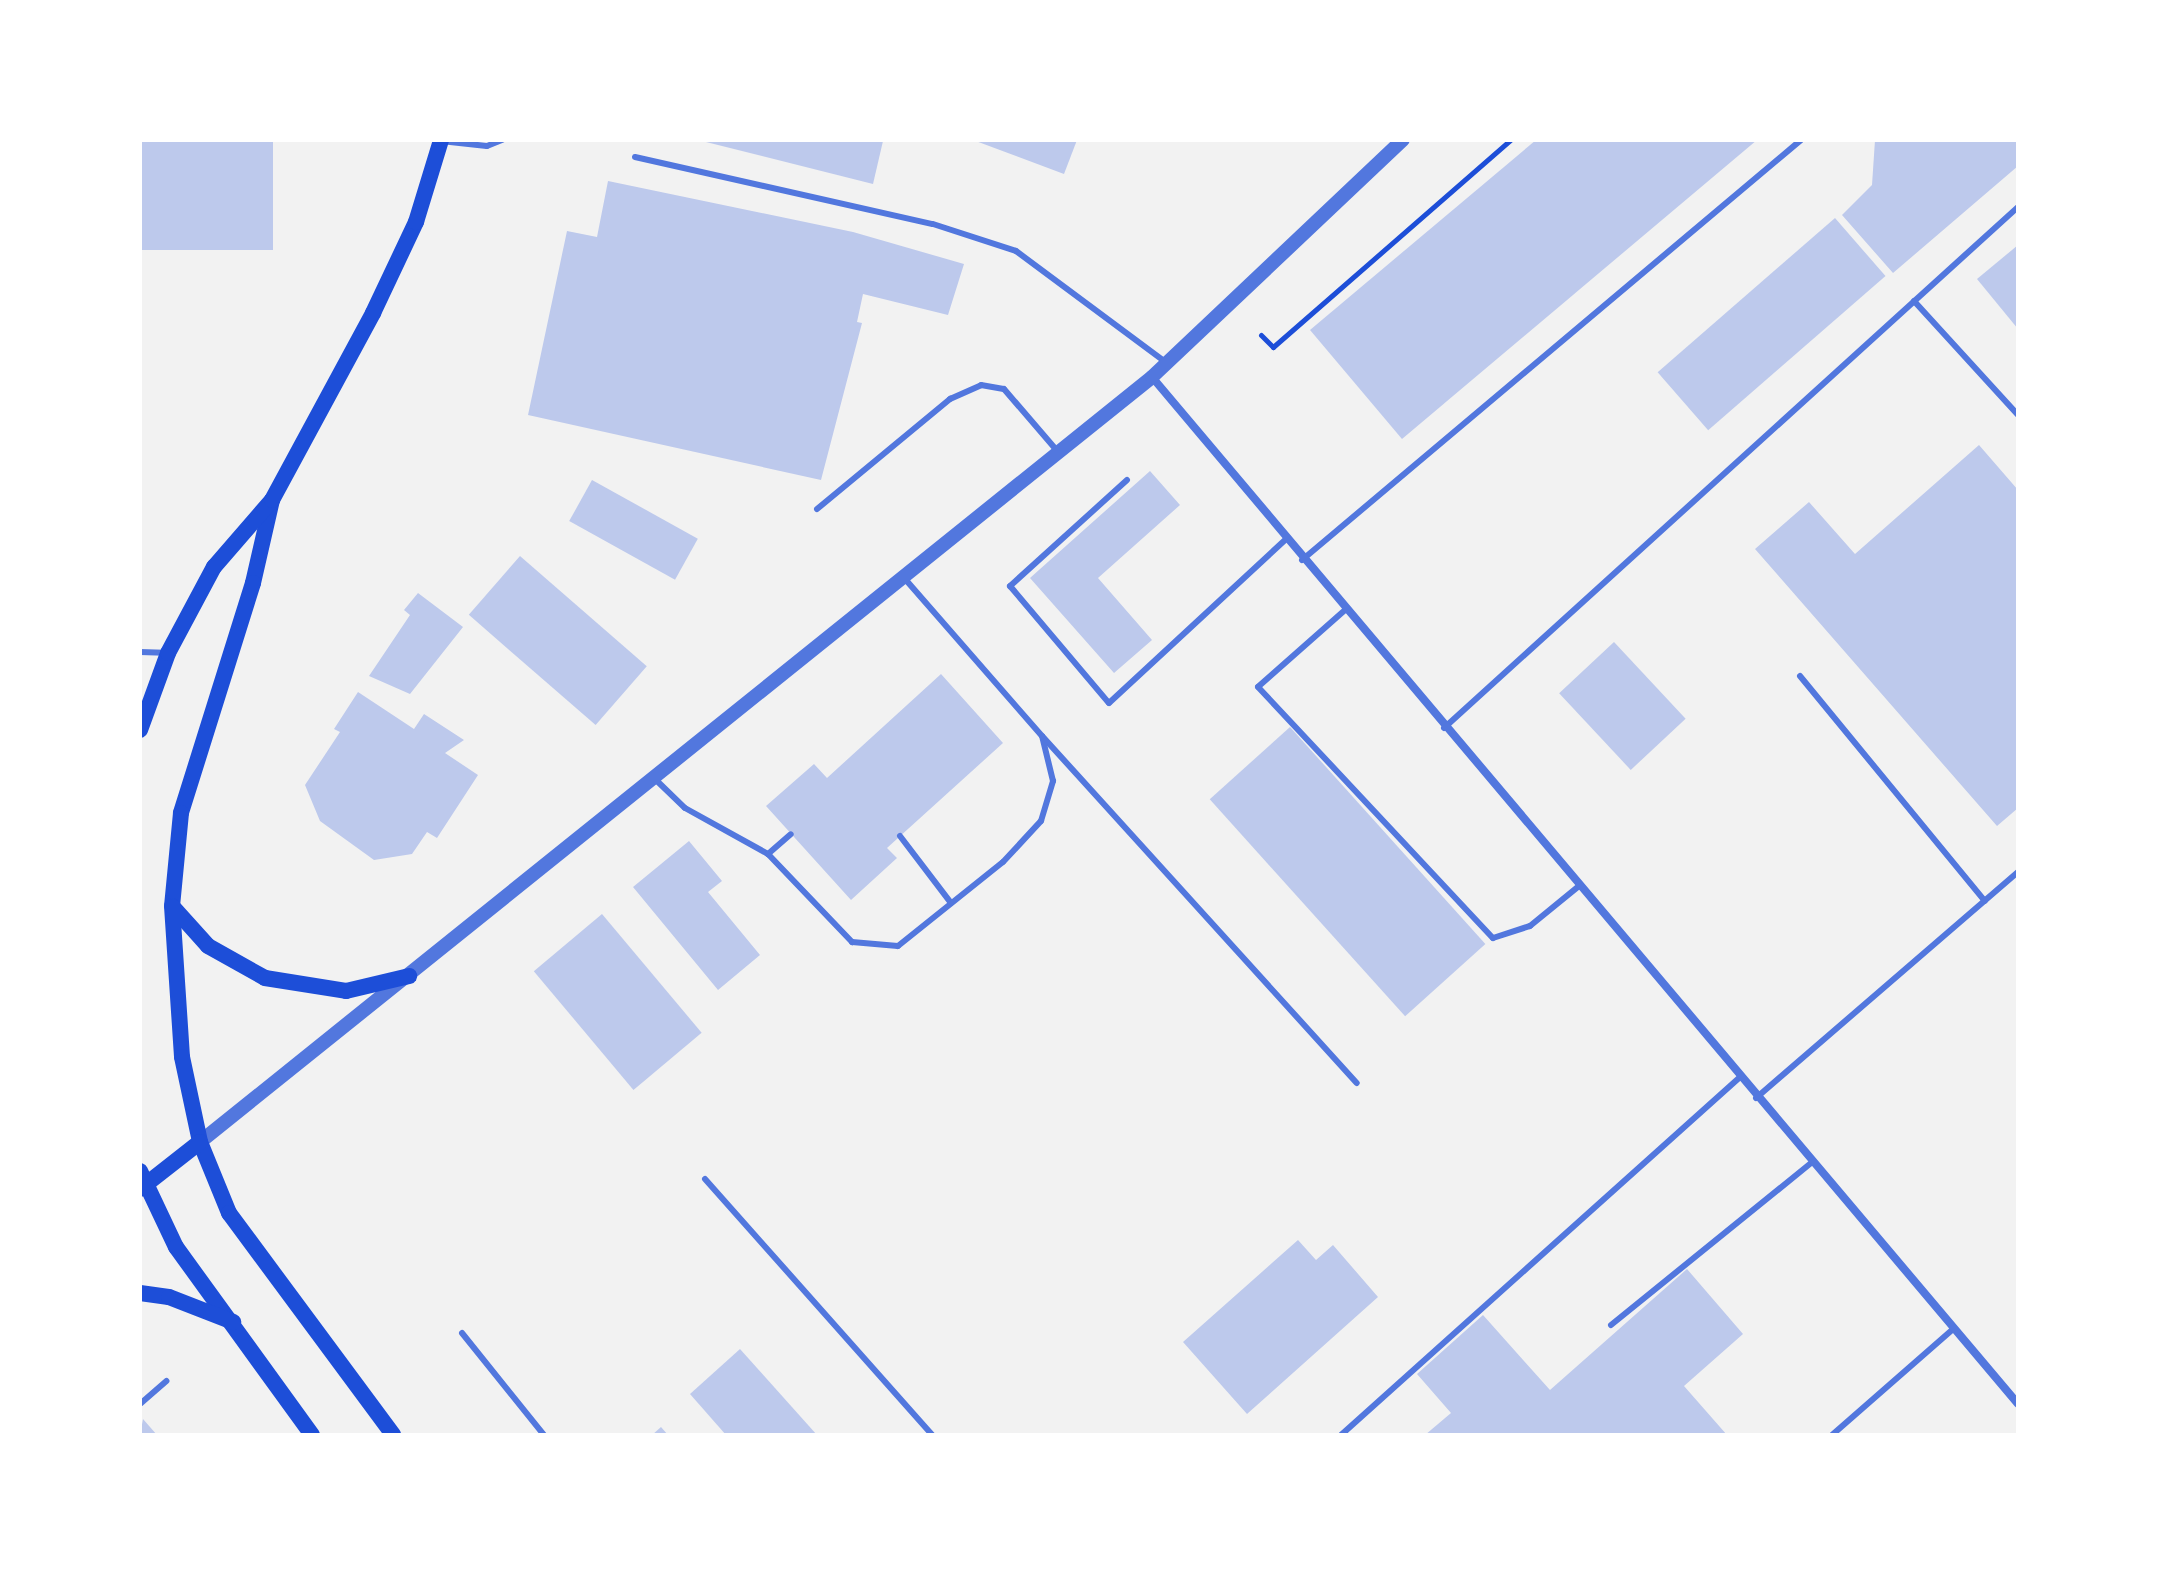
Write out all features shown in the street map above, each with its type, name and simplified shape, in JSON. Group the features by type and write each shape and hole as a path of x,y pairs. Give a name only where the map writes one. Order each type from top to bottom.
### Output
{"main road":[{"path":"140,730 168,653 214,567 272,500 380,300 416,222 441,141"},
{"path":"272,500 253,583 181,813 172,906 182,1057 200,1142 229,1213 393,1435"},
{"path":"172,906 208,946 265,978 346,991 409,976"},
{"path":"200,1142 141,1182 176,1247 312,1435"},
{"path":"140,1293 169,1297 233,1322"}],"street":[{"path":"200,1142 656,780 1152,377 1403,140"},
{"path":"1152,377 1302,560 2018,1404"}],"lane":[{"path":"441,141 487,146 502,140"},
{"path":"1302,560 1801,140"},
{"path":"635,157 933,224 1016,251 1167,363"},
{"path":"1444,728 2018,207"},
{"path":"1914,301 2018,415"},
{"path":"817,509 950,399 981,385 1004,389 1059,453"},
{"path":"1127,480 1010,586 1109,703 1286,539"},
{"path":"656,780 685,808 768,854 852,942 898,946 1003,862 1041,821 1053,781 1042,736 905,579"},
{"path":"1345,610 1258,687 1493,938 1530,926 1579,886"},
{"path":"140,652 168,653"},
{"path":"1800,676 1985,901"},
{"path":"1033,726 1357,1083"},
{"path":"768,854 791,834"},
{"path":"900,836 951,903"},
{"path":"1756,1098 2018,872"},
{"path":"1341,1435 1739,1078"},
{"path":"1611,1325 1811,1163"},
{"path":"705,1179 932,1435"},
{"path":"1832,1435 1953,1329"},
{"path":"462,1333 544,1435"},
{"path":"140,1404 166,1381"}],"path":[{"path":"1261,335 1273,347 1510,140"}],"building":[{"path":"140,140 273,140 273,250 140,250"},
{"path":"698,140 878,140 883,141 873,184"},
{"path":"973,140 1077,140 1064,174"},
{"path":"1536,140 1757,140 1402,439 1310,330"},
{"path":"1875,140 2018,140 2018,166 1893,273 1842,215 1872,185"},
{"path":"608,181 853,232 964,264 948,315 863,294 857,322 862,323 821,480 528,415 567,231 597,237"},
{"path":"1835,218 1886,276 1708,430 1658,372"},
{"path":"2018,245 2018,329 1977,279"},
{"path":"1979,445 2018,490 2018,808 1997,826 1755,549 1809,502 1855,554"},
{"path":"1150,471 1180,505 1098,578 1152,640 1114,673 1030,578"},
{"path":"592,480 698,539 675,580 569,521"},
{"path":"520,556 647,666 596,725 469,615"},
{"path":"418,593 463,627 410,694 369,676 410,615 404,610"},
{"path":"1614,642 1686,719 1631,770 1559,693"},
{"path":"941,674 1003,743 887,848 897,858 851,900 766,806 814,764 827,778"},
{"path":"358,692 414,729 424,714 464,740 445,753 478,775 437,838 427,832 412,854 374,860 320,821 305,785 340,732 334,729"},
{"path":"1290,727 1485,944 1405,1016 1210,799"},
{"path":"689,841 722,881 708,892 760,955 718,990 633,887"},
{"path":"602,914 702,1033 633,1090 534,971"},
{"path":"1298,1240 1316,1260 1333,1245 1378,1297 1247,1414 1183,1342"},
{"path":"1687,1269 1743,1334 1684,1386 1727,1435 1425,1435 1451,1413 1417,1374 1483,1315 1550,1390"},
{"path":"740,1349 817,1435 726,1435 690,1394"},
{"path":"143,1419 157,1435 140,1435"},
{"path":"661,1427 668,1435 652,1435"}]}
